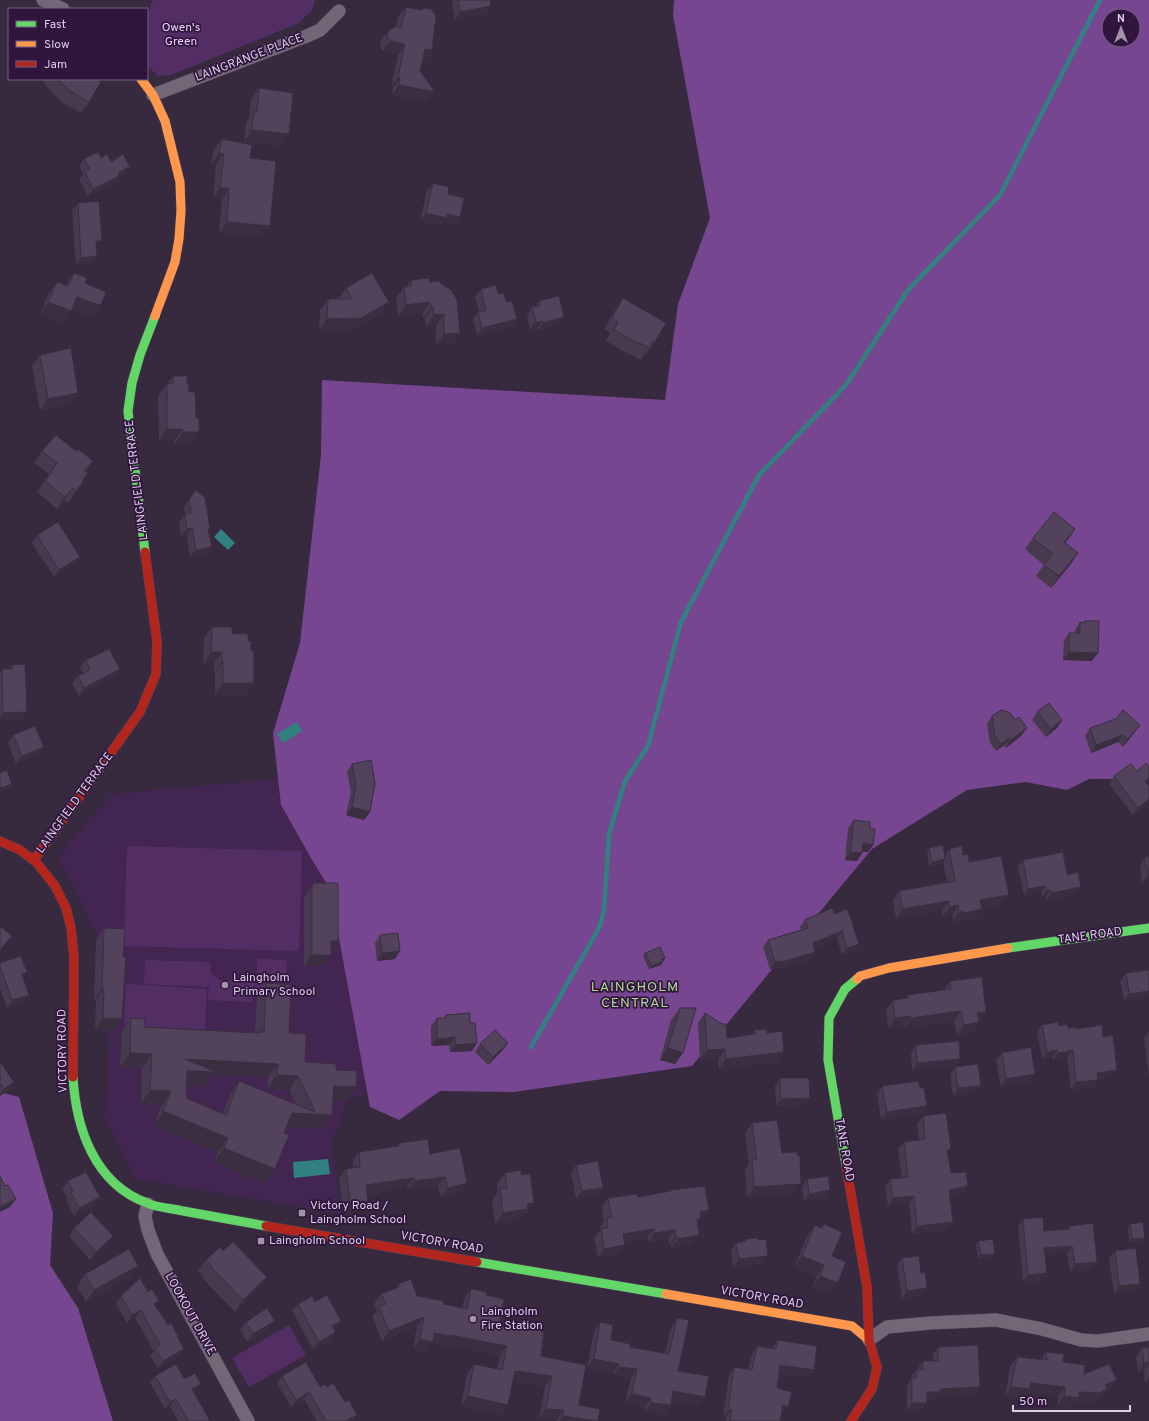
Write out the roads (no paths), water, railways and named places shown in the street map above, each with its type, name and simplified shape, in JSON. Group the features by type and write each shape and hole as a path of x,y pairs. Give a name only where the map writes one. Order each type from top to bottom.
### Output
{"street":[{"path":"43,0 61,8"},
{"name":"LAINGRANGE PLACE","path":"153,95 307,36 320,30 339,11"},
{"name":"LAINGFIELD TERRACE","path":"34,860 140,712 156,674 157,642 128,412 132,383 140,355 175,262 179,239 181,211 180,182 172,144 165,121 153,95 142,80"},
{"name":"VICTORY ROAD","path":"0,841 34,860 51,880 66,907 70,924 74,966 73,1072 78,1116 84,1137 91,1153 112,1182 124,1191 148,1204 233,1220 852,1326 869,1340"},
{"name":"TANE ROAD","path":"869,1340 867,1287 828,1060 829,1018 845,989 860,976 889,968 990,950 1149,928"},
{"name":"LOOKOUT DRIVE","path":"148,1204 145,1216 148,1230 157,1254 248,1421"},
{"path":"851,1421 872,1389 877,1367 869,1340 887,1327 930,1323 996,1320 1042,1329 1081,1340 1098,1341 1149,1334"}],"waterway":[{"path":"531,1047 599,928 604,911 609,834 625,781 648,746 681,622 759,475 846,385 908,290 1000,195 1100,0"}],"place":[{"name":"Laingholm Primary School","path":"225,985"},
{"name":"Victory Road / Laingholm School","path":"302,1213"},
{"name":"Laingholm School","path":"261,1241"},
{"name":"Laingholm Fire Station","path":"473,1319"}],"district":[{"name":"LAINGHOLM CENTRAL","path":"635,996"}],"park label":[{"name":"Owen's Green","path":"181,35"}]}
